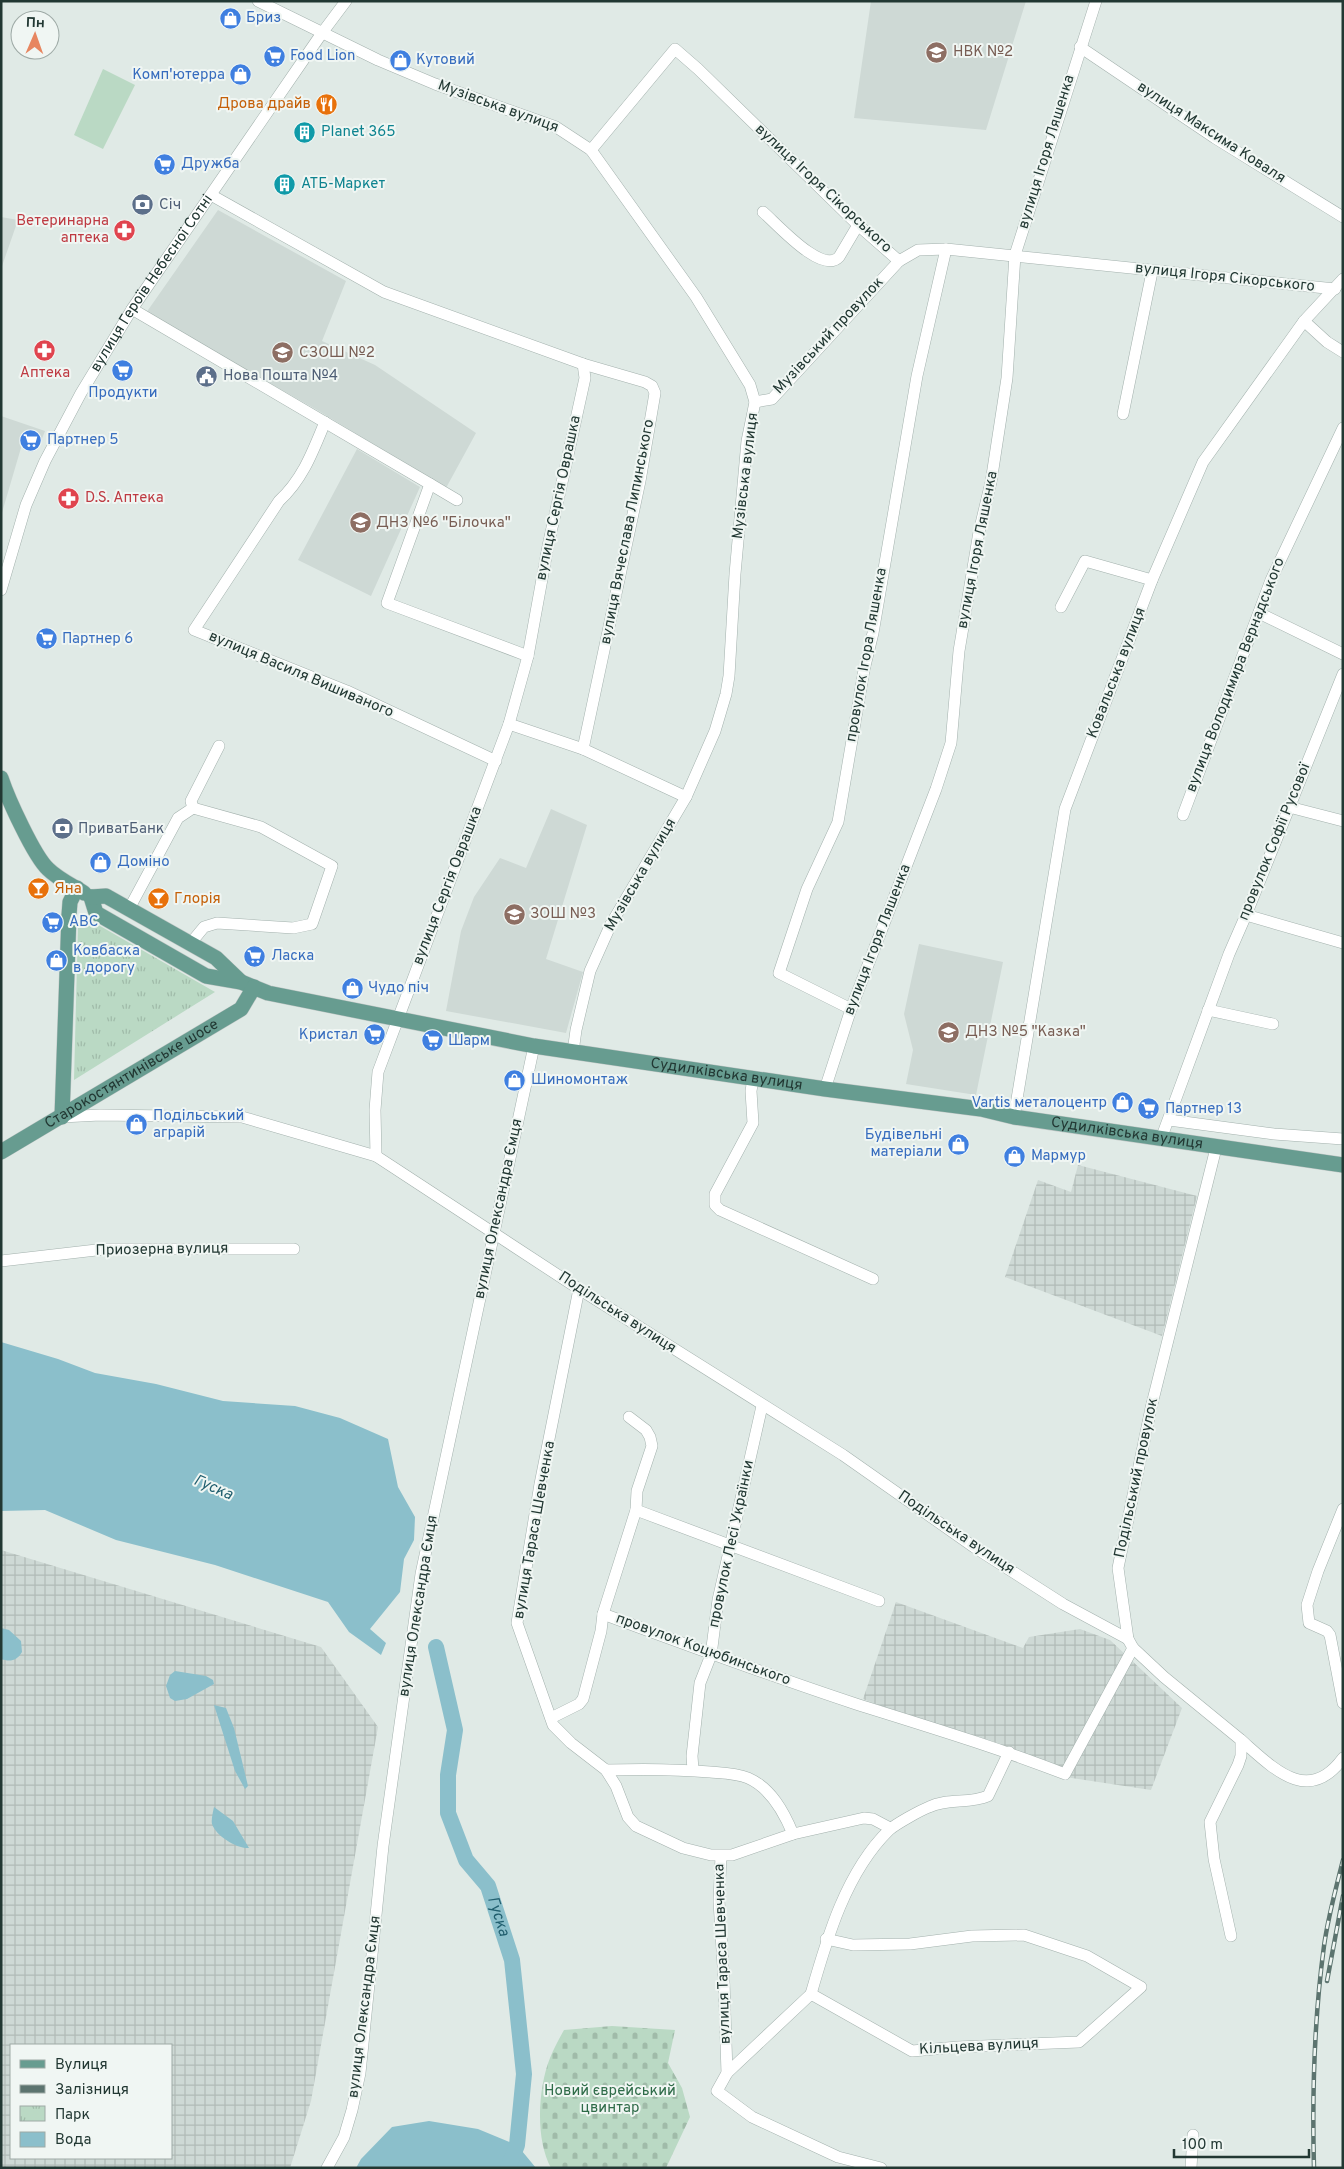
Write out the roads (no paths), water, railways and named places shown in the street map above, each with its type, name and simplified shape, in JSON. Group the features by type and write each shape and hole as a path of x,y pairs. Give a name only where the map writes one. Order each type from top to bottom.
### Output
{"main road":[{"path":"1,778 16,813 47,869 91,897"},
{"path":"62,1117 68,924 70,902 77,888"},
{"name":"Судилківська вулиця","path":"247,985 216,958 106,896 91,897 96,913 206,976 247,985 268,993 534,1046 753,1079 981,1109 1014,1118 1343,1165"},
{"name":"Старокостянтинівське шосе","path":"1,1152 241,1009 247,985"}],"street":[{"name":"Музівська вулиця","path":"258,1 378,60 435,84 556,126 591,150 696,297 750,385 755,402 747,441 736,555 729,676 715,730 686,797 612,924 590,971 576,1030 573,1052"},
{"name":"вулиця Героїв Небесної Сотні","path":"1,590 26,504 45,462 81,393 132,309 346,1"},
{"name":"вулиця Ігоря Ляшенка","path":"825,1089 851,1009 936,789 951,743 959,651 979,532 991,482 1007,378 1015,255 1096,1"},
{"name":"вулиця Максима Коваля","path":"1080,47 1215,138 1343,217"},
{"name":"вулиця Ігоря Сікорського","path":"591,150 675,49 698,69 858,225 899,261 918,250 946,249 1015,255 1152,272 1335,289"},
{"path":"211,195 384,292 583,364"},
{"path":"763,212 803,248 819,259 828,261 836,260 839,257 858,225"},
{"name":"провулок Ігора Ляшенка","path":"851,1009 779,973 807,889 838,822 863,678 873,633 916,376 946,249"},
{"name":"Музівський провулок","path":"755,402 772,399 899,261"},
{"path":"1123,414 1152,272"},
{"name":"Ковальська вулиця","path":"1014,1118 1065,809 1152,580 1203,462 1304,321 1343,279"},
{"path":"132,309 457,500"},
{"path":"1304,321 1327,342 1343,352"},
{"name":"вулиця Сергія Оврашка","path":"376,1156 375,1110 378,1072 396,1019 496,761 509,724 528,656 548,546 584,378 583,364"},
{"name":"вулиця Вячеслава Липинського","path":"583,364 645,382 652,386 655,393 640,481 583,749"},
{"name":"вулиця Василя Вишиваного","path":"325,422 304,471 292,490 280,501 194,630 346,691 496,761"},
{"name":"вулиця Володимира Вернадського","path":"1183,815 1271,580 1343,428"},
{"path":"430,484 387,603 528,656"},
{"path":"1061,607 1086,562 1152,580"},
{"path":"1258,614 1343,654"},
{"name":"провулок Софії Русової","path":"1161,1138 1228,954 1246,915 1343,674"},
{"path":"509,724 583,749 686,797"},
{"path":"193,808 191,800 219,746"},
{"path":"1289,807 1343,821"},
{"path":"129,909 178,818 193,808"},
{"path":"190,944 204,928 217,923 293,928 312,924 332,866 261,828 193,808"},
{"path":"1246,915 1343,943"},
{"path":"1208,1010 1272,1024"},
{"name":"вулиця Олександра Ємця","path":"328,2168 344,2137 360,2073 383,1846 421,1574 534,1046"},
{"path":"753,1079 751,1091 753,1123 714,1194 715,1205 720,1210 874,1279"},
{"name":"Подільська вулиця","path":"62,1117 100,1115 242,1117 376,1156 579,1289 762,1406 843,1455 1014,1573 1131,1644"},
{"name":"Судилківська вулиця","path":"1168,1120 1274,1134 1343,1139"},
{"name":"Подільський провулок","path":"1131,1644 1118,1568 1151,1408 1216,1148"},
{"name":"Приозерна вулиця","path":"1,1261 105,1249 294,1249"},
{"name":"вулиця Тараса Шевченка","path":"579,1289 540,1484 517,1623 553,1725 606,1770 616,1786 628,1817 636,1826 683,1848 721,1856 719,1901 724,1982 726,2073 717,2092 752,2117 838,2156 881,2168"},
{"name":"провулок Лесі Українки","path":"693,1770 692,1756 700,1684 711,1655 717,1606 762,1406"},
{"name":"провулок Коцюбинського","path":"629,1417 646,1430 652,1441 637,1491 636,1510 603,1614 711,1655 855,1704 1009,1752 1065,1774 1131,1644"},
{"path":"1343,1509 1318,1571 1307,1605 1309,1623 1327,1631 1330,1635 1343,1703"},
{"path":"636,1510 879,1602"},
{"path":"551,1718 579,1704 583,1699 601,1631 603,1614"},
{"path":"1131,1644 1164,1677 1273,1766 1297,1781 1320,1780 1336,1767 1343,1758"},
{"path":"1232,1936 1214,1859 1210,1822 1238,1766 1241,1756 1241,1740"},
{"path":"726,2073 811,1994 826,1939 863,1860 890,1828 940,1802 988,1796 1009,1752"},
{"path":"606,1770 693,1770 731,1773 754,1781 783,1810 793,1834"},
{"path":"721,1856 742,1852 793,1834 864,1818 873,1819 890,1828"},
{"name":"Кільцева вулиця","path":"811,1994 912,2051 1079,2042 1141,1987 1087,1956 1024,1935 972,1936 891,1944 853,1945 826,1939"},
{"path":"1191,2168 1193,2135"}],"water":[{"path":"1,1342 58,1359 95,1373 156,1384 223,1401 295,1406 340,1418 388,1439 398,1487 415,1517 414,1540 404,1559 400,1592 370,1629 386,1643 381,1655 349,1632 328,1602 215,1565 116,1540 45,1510 1,1511"},
{"path":"1,1628 9,1630 21,1641 22,1652 16,1659 1,1659"},
{"path":"175,1671 206,1676 213,1680 214,1684 187,1699 175,1701 170,1698 166,1686 170,1675"},
{"path":"214,1705 226,1708 234,1728 248,1786 245,1789 235,1771"},
{"path":"214,1807 233,1821 249,1848 233,1844 214,1829 212,1818"},
{"path":"429,2121 478,2129 517,2145 536,2168 356,2168 361,2159 392,2127"}],"waterway":[{"name":"Гуска","path":"436,1647 455,1730 448,1775 448,1813 466,1860 488,1886 512,1960 524,2074 517,2145 508,2168"}],"railway":[{"path":"1314,2168 1313,2113 1318,2001 1326,1935 1343,1860"},
{"path":"1327,1981 1343,1896"}],"place":[{"name":"Бриз","path":"230,18"},
{"name":"НВК №2","path":"937,52"},
{"name":"Food Lion","path":"274,56"},
{"name":"Кутовий","path":"400,60"},
{"name":"Комп'ютерра","path":"241,75"},
{"name":"Дрова драйв","path":"327,104"},
{"name":"Planet 365","path":"305,132"},
{"name":"Дружба","path":"165,164"},
{"name":"АТБ-Маркет","path":"285,184"},
{"name":"Січ","path":"143,205"},
{"name":"Ветеринарна аптека","path":"125,230"},
{"name":"Аптека","path":"45,350"},
{"name":"СЗОШ №2","path":"283,353"},
{"name":"Продукти","path":"123,370"},
{"name":"Нова Пошта №4","path":"207,376"},
{"name":"Партнер 5","path":"31,440"},
{"name":"D.S. Аптека","path":"69,498"},
{"name":"ДНЗ №6 \"Білочка\"","path":"360,523"},
{"name":"Партнер 6","path":"46,639"},
{"name":"ПриватБанк","path":"62,829"},
{"name":"Доміно","path":"101,862"},
{"name":"Яна","path":"38,889"},
{"name":"Глорія","path":"158,899"},
{"name":"ЗОШ №3","path":"514,914"},
{"name":"АВС","path":"53,922"},
{"name":"Ласка","path":"255,956"},
{"name":"Ковбаска в дорогу","path":"57,960"},
{"name":"Чудо піч","path":"352,988"},
{"name":"ДНЗ №5 \"Казка\"","path":"949,1032"},
{"name":"Кристал","path":"374,1035"},
{"name":"Шарм","path":"432,1041"},
{"name":"Шиномонтаж","path":"515,1080"},
{"name":"Vartis металоцентр","path":"1123,1103"},
{"name":"Партнер 13","path":"1149,1109"},
{"name":"Подільський аграрій","path":"137,1125"},
{"name":"Будівельні матеріали","path":"958,1144"},
{"name":"Мармур","path":"1015,1156"}],"park label":[{"name":"Новий єврейський цвинтар","path":"610,2100"}]}
